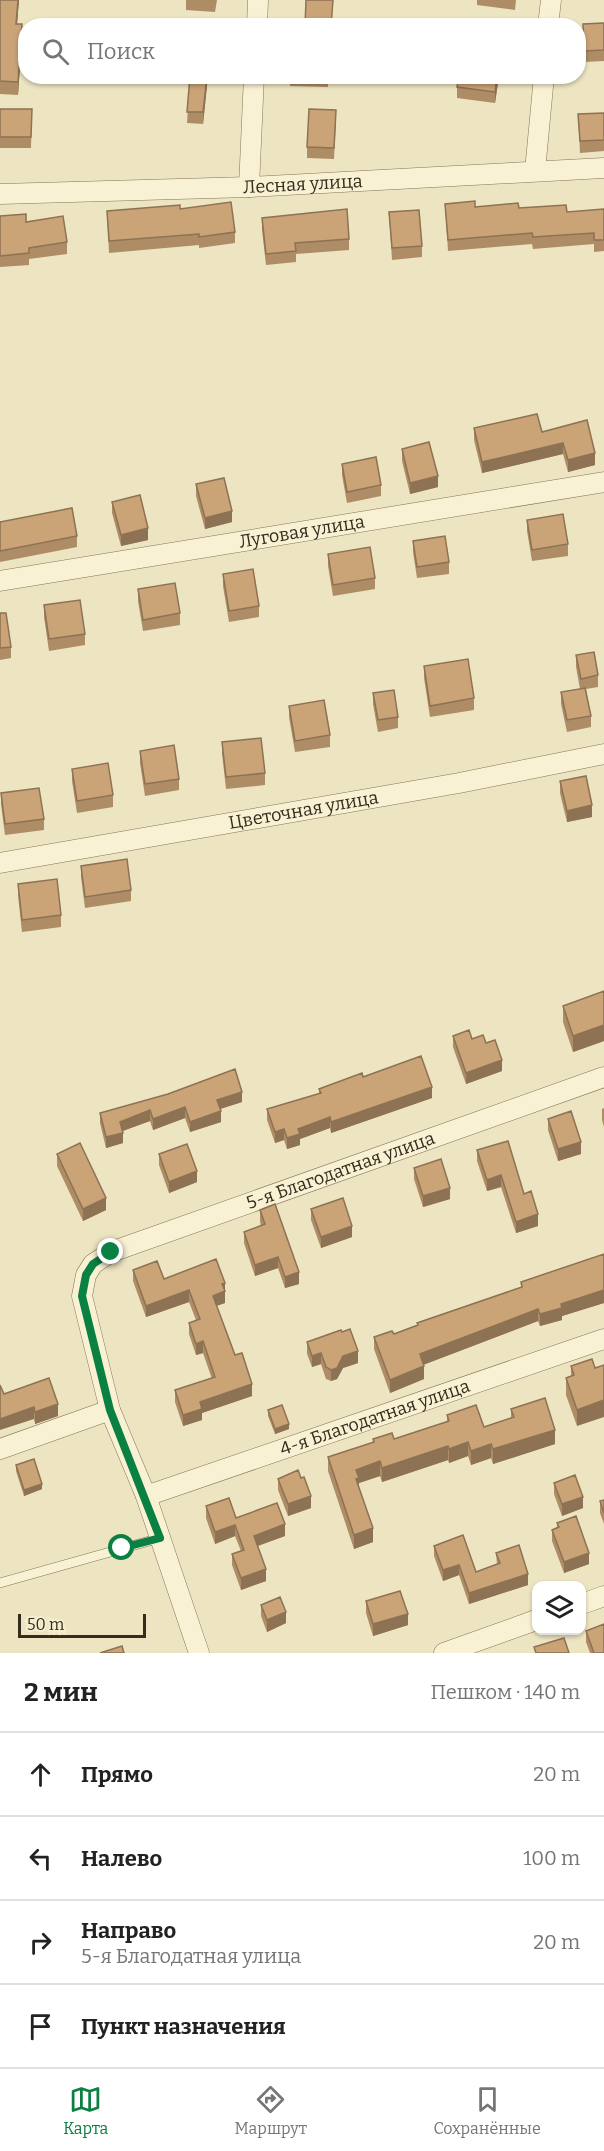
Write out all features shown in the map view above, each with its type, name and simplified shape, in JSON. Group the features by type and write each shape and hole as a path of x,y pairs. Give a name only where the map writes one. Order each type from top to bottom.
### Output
{"street":[{"path":"257,18 258,0"},
{"path":"549,18 551,0"},
{"path":"249,187 254,84"},
{"path":"535,171 543,84"},
{"name":"Лесная улица","path":"0,194 249,187 604,168"},
{"name":"Луговая улица","path":"0,581 604,482"},
{"name":"Цветочная улица","path":"0,863 459,783 604,754"},
{"name":"5-я Благодатная улица","path":"110,1410 82,1296 86,1275 93,1264 111,1252 604,1077"},
{"name":"4-я Благодатная улица","path":"146,1496 604,1339"},
{"path":"0,1449 110,1410 146,1496 199,1653"},
{"path":"586,1603 604,1596"},
{"path":"444,1653 532,1622"}],"lane":[{"path":"0,1583 160,1538"}],"building":[{"path":"0,0 18,0 16,24 18,24 18,82 0,81"},
{"path":"306,0 333,0 332,18 305,18"},
{"path":"604,23 604,50 586,51 586,24"},
{"path":"189,84 206,84 203,112 187,112"},
{"path":"458,84 496,84 495,92 457,87"},
{"path":"0,109 32,109 31,137 0,137"},
{"path":"309,109 336,110 334,148 307,147"},
{"path":"604,113 604,140 580,141 578,114"},
{"path":"475,201 475,207 518,203 519,208 566,205 567,212 604,209 604,240 594,240 594,233 533,237 532,233 448,240 445,204"},
{"path":"231,202 235,232 199,237 199,234 109,241 107,211 180,205 180,209"},
{"path":"347,209 349,239 295,243 296,251 266,254 262,218"},
{"path":"419,210 422,246 392,248 389,212"},
{"path":"26,214 26,222 63,216 67,242 29,248 29,253 0,256 0,216"},
{"path":"537,414 542,432 587,420 595,453 568,460 563,443 482,462 474,428"},
{"path":"429,442 438,476 410,483 402,449"},
{"path":"376,457 381,485 347,492 342,464"},
{"path":"224,478 232,511 205,518 196,484"},
{"path":"140,495 148,528 121,535 112,502"},
{"path":"72,508 77,536 0,551 0,522"},
{"path":"563,514 568,544 532,550 527,520"},
{"path":"445,536 449,562 417,567 413,541"},
{"path":"370,547 375,578 333,585 328,554"},
{"path":"253,569 259,606 229,611 223,574"},
{"path":"175,583 180,613 143,620 138,589"},
{"path":"80,600 85,634 49,639 44,605"},
{"path":"0,613 6,613 11,647 0,648"},
{"path":"594,652 598,675 581,679 576,655"},
{"path":"468,659 474,698 430,706 424,666"},
{"path":"585,688 591,716 567,720 561,692"},
{"path":"394,690 398,717 378,720 373,693"},
{"path":"324,700 330,735 295,741 289,706"},
{"path":"261,738 265,773 226,777 222,742"},
{"path":"174,745 179,779 145,784 140,751"},
{"path":"108,763 113,795 77,801 72,769"},
{"path":"586,776 592,805 567,811 560,781"},
{"path":"39,788 44,819 5,824 1,793"},
{"path":"127,859 131,890 85,897 81,866"},
{"path":"57,879 61,915 22,920 18,884"},
{"path":"604,991 604,1025 573,1036 563,1006"},
{"path":"469,1030 472,1039 483,1035 486,1043 495,1040 502,1060 466,1073 453,1036"},
{"path":"421,1056 432,1087 331,1122 330,1117 298,1129 300,1134 287,1138 284,1129 275,1132 267,1109 321,1093 319,1089 362,1073 363,1077"},
{"path":"235,1069 242,1092 217,1100 221,1111 190,1122 185,1107 153,1119 150,1110 120,1122 123,1133 106,1137 100,1113 168,1094"},
{"path":"571,1111 581,1142 558,1149 548,1119"},
{"path":"508,1141 524,1194 531,1191 538,1214 516,1222 501,1175 487,1180 477,1150"},
{"path":"80,1143 106,1198 83,1209 57,1154"},
{"path":"187,1144 197,1171 169,1182 159,1154"},
{"path":"441,1159 450,1188 423,1196 414,1168"},
{"path":"343,1198 352,1226 321,1237 311,1209"},
{"path":"275,1204 299,1272 285,1277 278,1257 255,1265 244,1232 265,1224 260,1210"},
{"path":"604,1254 604,1290 561,1304 562,1308 540,1314 538,1309 420,1354 424,1366 390,1380 374,1337 392,1331 394,1334 418,1325 417,1323 522,1287 521,1282"},
{"path":"216,1259 225,1283 222,1284 225,1291 213,1296 235,1355 242,1353 252,1384 200,1402 202,1409 183,1415 175,1390 215,1377 203,1341 196,1344 189,1323 200,1319 189,1290 146,1306 133,1270 157,1261 164,1279"},
{"path":"350,1329 358,1351 343,1356 337,1368 331,1370 326,1367 321,1353 312,1356 307,1342"},
{"path":"592,1359 595,1368 604,1365 604,1400 577,1410 566,1378 574,1375 571,1366"},
{"path":"49,1378 58,1404 35,1412 34,1407 0,1419 0,1385 4,1394"},
{"path":"545,1398 555,1430 493,1449 491,1444 471,1451 468,1442 449,1449 448,1446 382,1468 380,1461 356,1470 359,1478 356,1479 373,1528 354,1535 328,1457 374,1442 373,1439 392,1433 394,1439 449,1421 447,1415 476,1405 484,1427 514,1417 511,1409"},
{"path":"282,1405 289,1424 275,1429 268,1410"},
{"path":"34,1459 42,1484 24,1490 16,1465"},
{"path":"298,1470 301,1478 304,1477 311,1496 288,1504 278,1479"},
{"path":"575,1475 583,1497 562,1504 554,1483"},
{"path":"229,1498 236,1518 277,1503 285,1524 254,1536 266,1569 241,1578 232,1554 244,1550 235,1525 215,1532 206,1506"},
{"path":"604,1500 604,1513 600,1501"},
{"path":"576,1516 589,1553 564,1562 552,1530 559,1527 557,1523"},
{"path":"463,1535 476,1572 500,1563 496,1553 519,1545 528,1574 469,1593 459,1565 443,1570 434,1546"},
{"path":"400,1591 408,1614 373,1624 366,1601"},
{"path":"280,1597 286,1612 267,1620 261,1605"},
{"path":"604,1624 604,1653 594,1653 586,1631"},
{"path":"564,1638 569,1653 536,1653 534,1647"},
{"path":"122,1646 124,1653 100,1653"}],"route":[{"path":"111,1252 93,1264 86,1275 82,1296 110,1410 146,1496 160,1538 122,1548"}]}
